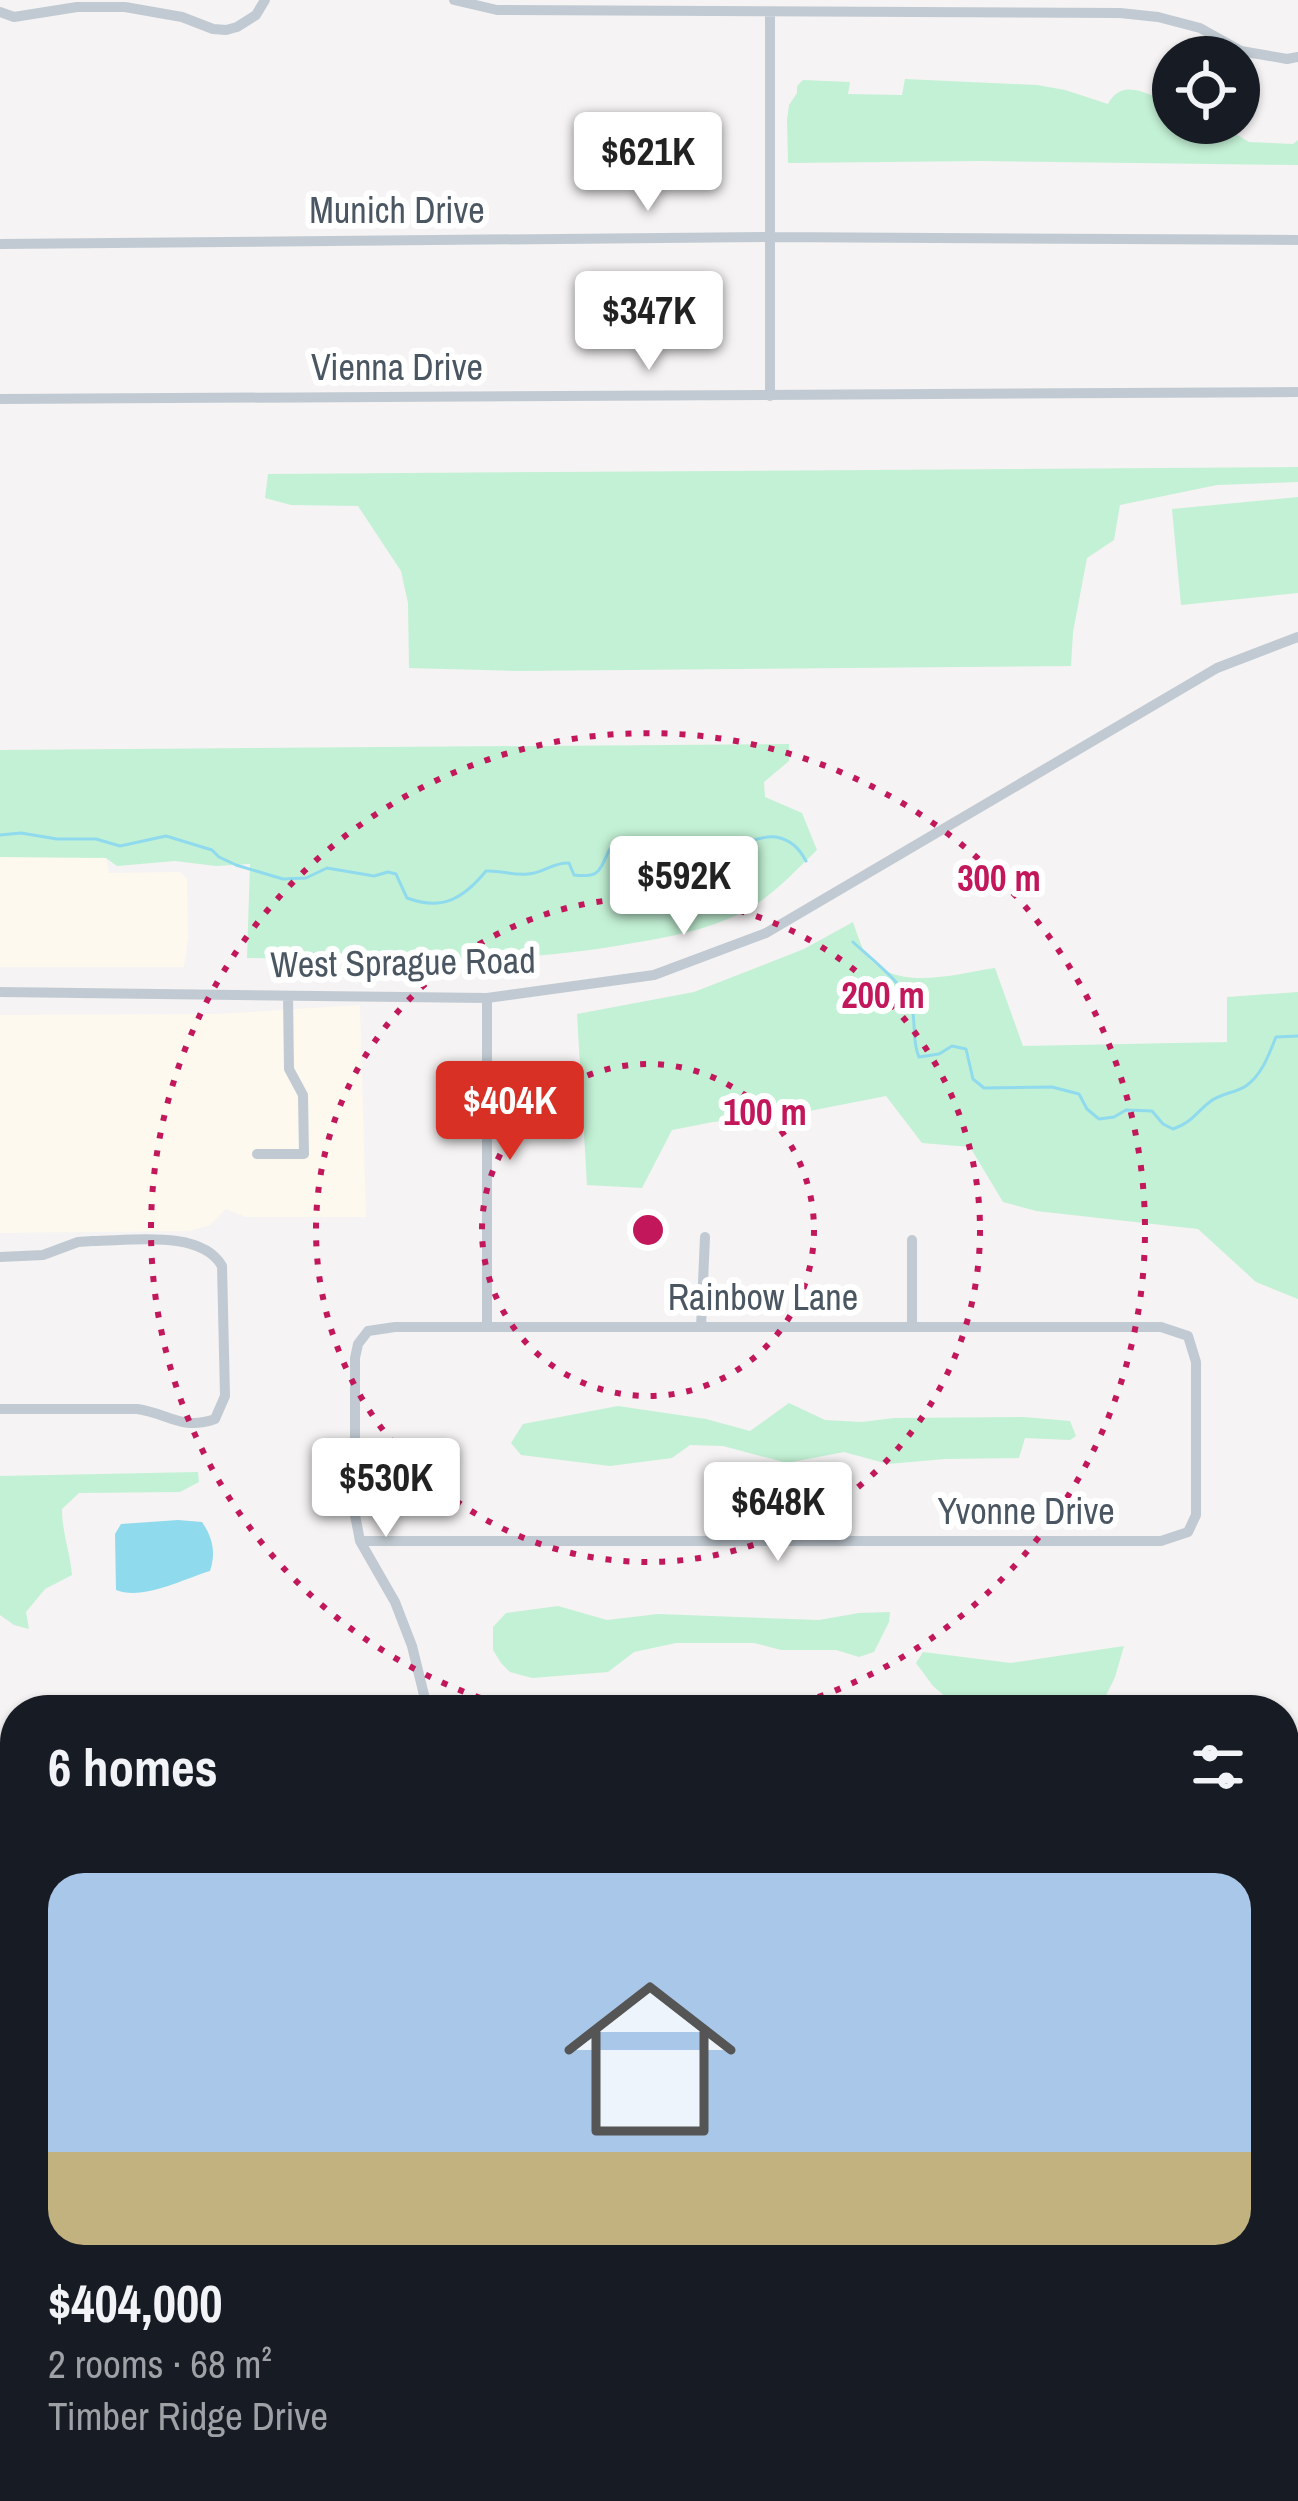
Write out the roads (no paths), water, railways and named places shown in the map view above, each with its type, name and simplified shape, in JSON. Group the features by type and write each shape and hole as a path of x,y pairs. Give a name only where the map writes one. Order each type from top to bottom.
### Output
{"street":[{"path":"0,12 14,16 77,7 148,9 226,30 256,15 265,0"},
{"path":"454,0 496,10 770,13 941,7 1120,14 1200,28 1241,51 1298,57"},
{"path":"770,13 770,395"},
{"name":"Munich Drive","path":"0,244 770,237 1298,240"},
{"name":"Vienna Drive","path":"0,399 1298,392"},
{"name":"West Sprague Road","path":"0,992 487,998 654,975 766,933 1217,668 1298,638"},
{"path":"257,1154 304,1154 303,1095 289,1069 288,996"},
{"path":"487,998 487,1327"},
{"path":"701,1327 704,1237"},
{"path":"912,1240 912,1327"},
{"path":"0,1257 43,1255 92,1241 179,1242 207,1248 222,1266 225,1396 214,1419 201,1424 176,1423 137,1409 0,1409"},
{"name":"Rainbow Lane","path":"359,1541 355,1515 358,1344 368,1331 394,1327 1161,1327 1188,1336 1196,1362 1196,1515 1188,1532"},
{"name":"Yvonne Drive","path":"359,1541 1161,1541 1188,1532"},
{"path":"359,1541 394,1602 412,1646 424,1695"}],"water":[{"path":"202,1522 206,1528 213,1552 210,1571 150,1591 116,1590 115,1534 121,1524"}],"waterway":[{"path":"0,835 96,839 120,846 166,836 283,879 306,878 327,868 374,876 396,874 407,898 431,903 460,895 486,871 528,874 569,863 574,875 592,875 613,844 626,841 654,849 663,860 694,872 767,837 790,842 806,861"},
{"path":"853,942 909,1000 919,1057 952,1046 966,1049 973,1079 984,1088 1052,1087 1079,1094 1099,1119 1126,1110 1152,1111 1173,1129 1215,1098 1252,1081 1276,1037 1298,1036"}]}
